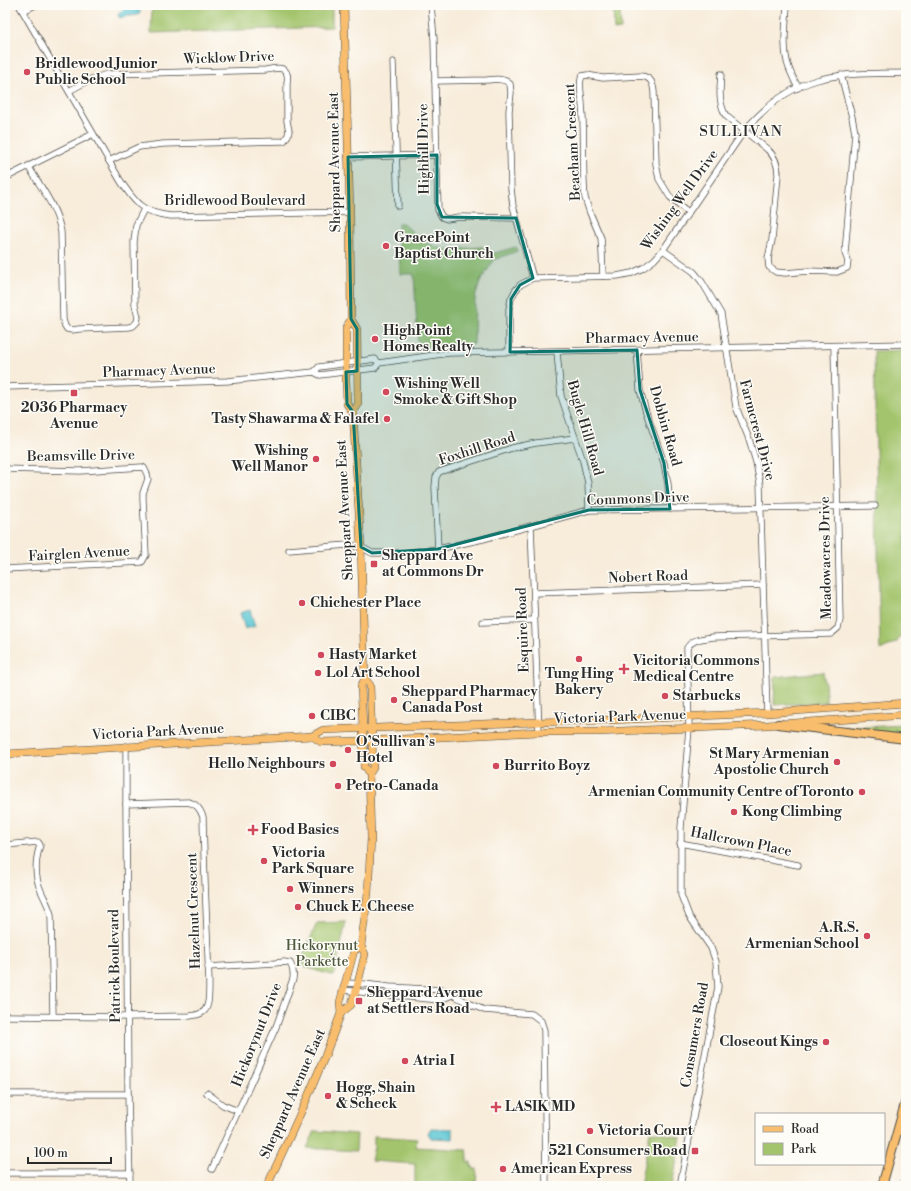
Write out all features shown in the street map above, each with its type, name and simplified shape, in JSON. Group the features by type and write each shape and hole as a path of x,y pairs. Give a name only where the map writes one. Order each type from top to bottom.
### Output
{"highway":[{"path":"778,724 906,739"},
{"path":"880,1186 906,1100"},
{"path":"905,1186 906,1182"}],"main road":[{"name":"Sheppard Avenue East","path":"344,5 350,212 351,319 346,328 347,404 353,412 361,547 365,679 361,686 364,728 364,767 369,774"},
{"name":"Sheppard Avenue East","path":"351,319 357,329 358,404 353,412"},
{"name":"Sheppard Avenue East","path":"341,1013 351,1005 365,954 361,946 368,893 370,849 369,774 373,768 373,740 370,685 365,679"},
{"name":"Victoria Park Avenue","path":"5,754 312,736 323,730 767,713 906,703"},
{"name":"Victoria Park Avenue","path":"312,736 321,742 539,732 597,732 778,724 906,715"},
{"name":"Sheppard Avenue East","path":"267,1186 325,1056 341,1013 340,1002 354,951 361,946"}],"street":[{"name":"Bridlewood Boulevard","path":"19,5 129,194 144,209 152,213 171,216 350,212"},
{"path":"23,11 35,5"},
{"name":"Highhill Drive","path":"431,5 434,39 438,210 442,217 447,219 459,217 516,218"},
{"path":"787,5 785,28 787,62 798,88"},
{"path":"393,62 398,206"},
{"name":"Wicklow Drive","path":"69,91 91,79 108,74 266,70 277,67 286,71 288,78 287,113 289,131 284,142 163,144 134,149 109,161"},
{"name":"Wishing Well Drive","path":"533,278 617,276 632,273 643,268 654,260 663,250 744,131 775,101 816,80 841,75 906,73"},
{"path":"721,74 720,98 722,110 726,116 772,154 778,165 772,240 768,259 770,267 776,272 785,273 808,270 833,272 844,270 848,261 844,253 855,133 841,75"},
{"name":"Beacham Crescent","path":"603,276 601,238 585,198 580,83 582,76 587,75 603,78 646,76 650,79 653,84 654,92 656,164 659,179 670,197 688,212"},
{"path":"435,81 495,79 506,80 510,84 511,93 509,110 511,189 516,218 533,278 520,285 511,299 509,309 510,352"},
{"path":"5,178 93,134"},
{"path":"348,157 437,155"},
{"path":"28,166 54,208 60,225 63,320 64,326 67,329 129,327 133,326 137,322 138,317 135,305 134,242 136,225 144,209"},
{"name":"Farmcrest Drive","path":"663,250 690,268 702,282 722,314 736,407 750,439 756,462 760,484 767,713"},
{"name":"Pharmacy Avenue","path":"5,387 227,381 314,372 320,375 375,368 379,363 449,353 906,344"},
{"name":"Meadowacres Drive","path":"689,728 687,648 690,644 697,640 713,637 765,637 831,634 838,628 840,620 834,346"},
{"name":"Dobbin Road","path":"637,350 640,390 646,412 664,462 670,509"},
{"name":"Bugle Hill Road","path":"557,352 561,396 583,461 588,483 589,510"},
{"name":"Pharmacy Avenue","path":"314,372 319,367 346,362 375,359 379,363"},
{"name":"Foxhill Road","path":"438,549 435,487 436,478 439,472 512,448 575,438"},
{"name":"Beamsville Drive","path":"5,469 80,471 142,467 147,474 148,479"},
{"name":"Fairglen Avenue","path":"5,569 142,562 146,555 143,493 148,479"},
{"name":"Commons Drive","path":"361,547 372,553 403,553 438,549 531,527 589,510 875,506"},
{"name":"Esquire Road","path":"531,527 539,732"},
{"path":"288,550 346,545 361,547"},
{"name":"Nobert Road","path":"534,593 763,585"},
{"path":"483,622 534,620"},
{"name":"Consumers Road","path":"680,1186 718,987 716,962 711,948 689,916 681,895 680,842 689,728"},
{"name":"Patrick Boulevard","path":"126,746 130,1186"},
{"name":"Hazelnut Crescent","path":"5,1016 197,1016 207,1007 208,967 203,817 201,809 194,803 188,802 126,804"},
{"path":"5,844 38,842 40,845 36,858 36,878 51,915 53,1016"},
{"name":"Hallcrown Place","path":"680,842 798,866"},
{"name":"Hickorynut Drive","path":"208,967 286,962 290,963 293,970 293,978 276,1027 212,1169"},
{"path":"344,986 358,983 389,987 442,990 484,1010 532,1014 541,1021 544,1030 546,1186"},
{"path":"344,986 356,991 440,1000 452,995"},
{"path":"207,1093 223,1105 238,1112"},
{"path":"5,1094 128,1094"},
{"path":"5,1173 130,1173"}],"highlighted area":[{"path":"437,155 437,204 442,217 516,218 533,278 520,285 511,299 510,352 637,350 640,390 664,463 670,509 589,510 438,549 372,553 361,547 353,412 347,404 346,372 357,371 357,329 351,319 348,157"}],"green space":[{"path":"152,5 332,5 332,27 151,33"},
{"path":"613,5 620,5 621,29 614,30"},
{"path":"398,223 403,223 422,241 445,250 483,247 484,256 516,247 517,251 494,260 480,282 475,298 474,344 418,347 414,274 400,274"},
{"path":"906,350 906,627 897,642 880,650 874,351"},
{"path":"823,672 826,702 774,705 775,677"},
{"path":"906,725 906,734 845,728"},
{"name":"Hickorynut Parkette","path":"346,922 334,976 305,967 301,960 317,923"},
{"path":"315,1131 357,1134 356,1151 307,1148"},
{"path":"650,1131 681,1137 672,1186 640,1186"},
{"path":"374,1136 417,1139 416,1147 467,1150 467,1162 471,1162 473,1169 477,1169 476,1186 415,1186 415,1164 371,1161 374,1147"}],"water":[{"path":"128,5 141,5 139,14 120,18 118,15"},
{"path":"250,610 255,626 245,629 240,613"},
{"path":"431,1128 453,1129 453,1139 431,1138 428,1133"}],"place":[{"name":"Bridlewood Junior Public School","path":"27,72"},
{"name":"GracePoint Baptist Church","path":"386,246"},
{"name":"HighPoint Homes Realty","path":"375,339"},
{"name":"Wishing Well Smoke & Gift Shop","path":"386,392"},
{"name":"2036 Pharmacy Avenue","path":"74,393"},
{"name":"Tasty Shawarma & Falafel","path":"387,419"},
{"name":"Wishing Well Manor","path":"316,459"},
{"name":"Sheppard Ave at Commons Dr","path":"374,564"},
{"name":"Chichester Place","path":"302,603"},
{"name":"Hasty Market","path":"321,655"},
{"name":"Tung Hing Bakery","path":"579,659"},
{"name":"Vicitoria Commons Medical Centre","path":"624,669"},
{"name":"Lol Art School","path":"318,673"},
{"name":"Starbucks","path":"665,696"},
{"name":"Sheppard Pharmacy Canada Post","path":"394,700"},
{"name":"CIBC","path":"312,716"},
{"name":"O’Sullivan’s Hotel","path":"348,750"},
{"name":"St Mary Armenian Apostolic Church","path":"837,762"},
{"name":"Hello Neighbours","path":"333,764"},
{"name":"Burrito Boyz","path":"496,766"},
{"name":"Petro-Canada","path":"338,786"},
{"name":"Armenian Community Centre of Toronto","path":"862,792"},
{"name":"Kong Climbing","path":"734,812"},
{"name":"Food Basics","path":"253,830"},
{"name":"Victoria Park Square","path":"264,861"},
{"name":"Winners","path":"290,889"},
{"name":"Chuck E. Cheese","path":"298,907"},
{"name":"A.R.S. Armenian School","path":"867,936"},
{"name":"Sheppard Avenue at Settlers Road","path":"359,1001"},
{"name":"Closeout Kings","path":"826,1042"},
{"name":"Atria I","path":"405,1061"},
{"name":"Hogg, Shain & Scheck","path":"328,1096"},
{"name":"LASIK MD","path":"496,1107"},
{"name":"Victoria Court","path":"590,1131"},
{"name":"521 Consumers Road","path":"695,1151"},
{"name":"American Express","path":"503,1169"}],"district":[{"name":"SULLIVAN","path":"741,131"}]}
